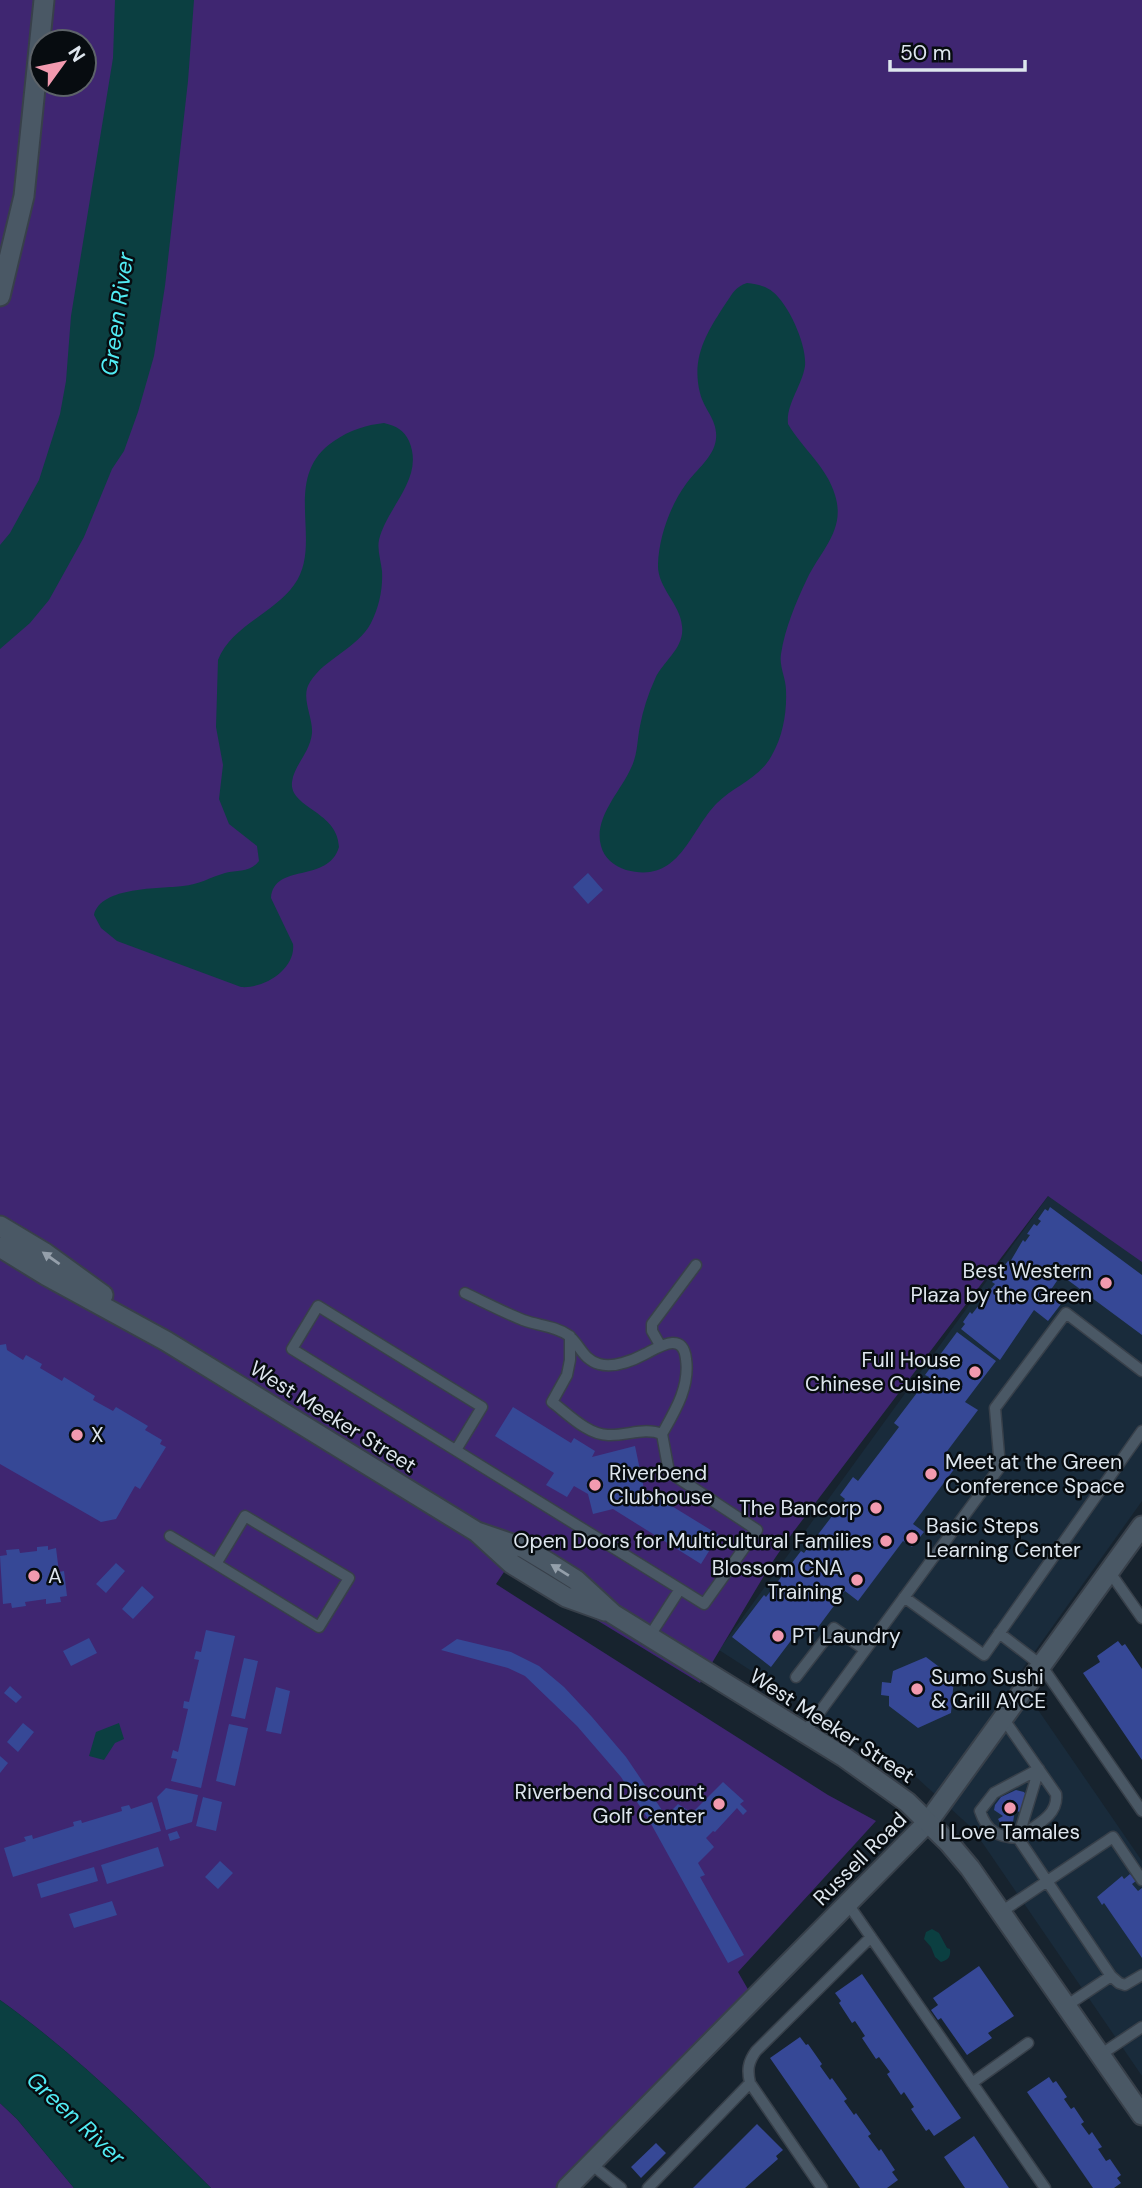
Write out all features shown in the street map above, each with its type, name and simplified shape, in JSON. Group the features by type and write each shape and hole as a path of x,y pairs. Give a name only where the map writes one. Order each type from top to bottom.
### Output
{"main road":[{"path":"0,296 24,196 44,0"},
{"name":"West Meeker Street","path":"0,1226 45,1253 166,1341"},
{"name":"West Meeker Street","path":"0,1247 166,1341 477,1532 524,1548 576,1580 613,1614 805,1732 894,1792 928,1822 970,1868 1140,2110"},
{"name":"Russell Road","path":"567,2188 928,1822 1142,1526"}],"lane":[{"path":"660,1345 652,1331 652,1324 696,1265"},
{"path":"456,1450 482,1407 318,1306 292,1349 704,1604 757,1530 668,1472 662,1434 680,1402 687,1368 686,1355 680,1346 671,1343 660,1345 644,1355 609,1365 596,1363 581,1352 570,1336 545,1324 526,1321 465,1293"},
{"path":"805,1732 1000,1467 995,1408 1066,1313 1142,1371"},
{"path":"570,1336 567,1375 552,1402 594,1432 607,1436 652,1430 662,1434"},
{"path":"904,1597 984,1655 1141,1435"},
{"path":"170,1536 319,1627 348,1578 245,1516 216,1564"},
{"path":"1110,1571 1142,1618"},
{"path":"649,1637 680,1589"},
{"path":"796,1677 834,1628 865,1650"},
{"path":"999,1633 1041,1665 1142,1811"},
{"path":"1003,1718 1039,1769 1056,1794 1058,1804 1054,1811 1018,1838 1001,1837 988,1825 980,1811 993,1793 1039,1769"},
{"path":"1018,1838 1039,1769"},
{"path":"1001,1912 1113,1837 1142,1880"},
{"path":"1018,1838 1111,1976 1119,1983 1125,1984 1142,1975"},
{"path":"848,1904 1045,2188"},
{"path":"822,2188 750,2083 750,2059 871,1937"},
{"path":"1066,2006 1111,1976"},
{"path":"1100,2055 1142,2027"},
{"path":"972,2083 1028,2043"},
{"path":"648,2188 750,2083"},
{"path":"591,2164 621,2188"}],"shaded area":[{"path":"0,0 1142,0 1142,1262 1048,1196 788,1539 700,1683 508,1566 496,1584 828,1795 876,1821 738,1972 753,1998 567,2188 211,2188 83,2066 0,2000"},
{"path":"1054,1188 1142,1256 1142,1501 1018,1675 1034,1704 1142,1861 1142,2076 973,1829 916,1777 719,1650"},
{"path":"0,2103 17,2119 74,2188 0,2188"}],"water":[{"name":"Green River","path":"115,0 194,0 188,81 165,286 154,356 124,451 112,469 84,537 49,600 30,623 0,649 0,545 10,533 39,480 60,414 66,381 71,316 113,58"},
{"path":"747,283 767,288 779,298 800,337 805,366 789,409 788,424 831,485 838,507 835,529 803,588 785,635 781,659 786,686 785,715 782,732 772,755 761,770 717,803 671,863 659,870 626,870 614,864 604,854 601,846 601,825 633,763 652,685 673,654 682,634 677,610 659,573 661,543 675,502 715,446 715,426 702,399 698,380 702,345 733,293"},
{"path":"384,423 399,429 407,437 413,455 412,468 409,480 379,540 382,584 371,623 358,640 316,674 307,688 312,733 293,776 293,791 305,805 331,825 337,835 339,847 333,858 324,866 281,880 274,887 271,898 293,944 289,962 277,976 268,981 241,987 117,941 101,928 94,915 99,906 108,899 132,891 194,884 225,873 248,869 259,861 257,846 229,824 219,799 223,765 216,727 218,660 232,638 294,585 306,550 305,492 309,473 318,456 346,434"},
{"path":"119,1723 124,1739 115,1743 104,1760 89,1756 96,1732"},
{"path":"932,1929 939,1933 950,1949 948,1958 941,1962 924,1939 926,1932"},
{"name":"Green River","path":"0,2000 83,2066 211,2188 74,2188 17,2119 0,2103"}],"building":[{"path":"588,873 603,890 588,904 573,887"},
{"name":"Best Western Plaza by the Green","path":"1050,1207 1142,1275 1142,1335 1061,1275 1048,1294 1061,1304 1048,1321 1034,1310 1000,1360 961,1329 965,1324 963,1322 983,1300 980,1298 987,1288 990,1290 995,1284 992,1282 1008,1261 1010,1262 1023,1240 1025,1242 1034,1224 1037,1226 1041,1221 1038,1219 1045,1209 1048,1211"},
{"path":"957,1332 996,1361 965,1402 978,1410 945,1454 958,1464 913,1524 924,1532 912,1547 903,1541 858,1601 845,1591 813,1634 802,1626 771,1667 732,1637 801,1551 804,1553 845,1499 840,1495 853,1477 858,1481 899,1427 894,1423 929,1377 925,1375"},
{"name":"X","path":"6,1344 7,1350 23,1360 26,1355 42,1364 40,1368 62,1381 64,1377 95,1396 93,1400 113,1411 116,1407 148,1426 145,1430 162,1440 160,1444 166,1447 140,1489 135,1486 116,1519 101,1522 0,1464 0,1345"},
{"name":"Riverbend Clubhouse","path":"513,1407 571,1443 574,1438 595,1451 592,1457 635,1446 644,1489 719,1535 701,1564 613,1509 593,1514 588,1494 574,1486 567,1497 546,1485 554,1473 495,1436"},
{"name":"A","path":"48,1546 48,1550 56,1548 59,1572 64,1571 67,1596 60,1597 61,1602 46,1604 46,1599 25,1602 26,1606 12,1608 11,1603 3,1604 0,1556 7,1555 6,1550 19,1549 20,1553 37,1551 37,1547"},
{"path":"116,1563 125,1571 106,1593 96,1584"},
{"path":"142,1586 154,1597 133,1619 122,1609"},
{"path":"206,1630 235,1636 201,1788 171,1781 177,1759 171,1758 173,1750 178,1752 188,1709 183,1708 184,1701 189,1702 199,1660 194,1659 196,1651 201,1652"},
{"path":"89,1638 97,1653 71,1666 63,1651"},
{"path":"457,1639 511,1652 539,1666 564,1687 626,1757 666,1816 678,1804 692,1813 723,1782 744,1801 740,1804 747,1811 743,1815 737,1808 706,1838 714,1847 698,1863 705,1875 700,1877 744,1955 728,1963 650,1822 621,1777 577,1726 525,1676 508,1668 441,1650"},
{"path":"1118,1641 1122,1646 1125,1644 1142,1669 1142,1760 1083,1673 1100,1662 1097,1656"},
{"name":"Sumo Sushi & Grill AYCE","path":"926,1657 954,1678 951,1713 918,1728 889,1706 889,1696 881,1695 882,1682 891,1683 893,1671"},
{"path":"244,1658 258,1661 245,1719 231,1716"},
{"path":"10,1686 22,1697 16,1703 4,1693"},
{"path":"276,1687 290,1691 281,1734 266,1731"},
{"path":"23,1723 34,1732 18,1752 7,1742"},
{"path":"229,1724 248,1728 235,1786 216,1781"},
{"path":"0,1756 8,1763 0,1773"},
{"path":"166,1788 198,1795 192,1822 166,1830 157,1797"},
{"name":"I Love Tamales","path":"1016,1790 1024,1792 1029,1799 1027,1807 1020,1812 1012,1810 1013,1822 1008,1826 1001,1824 998,1819 1003,1816 994,1810 995,1805 1001,1797"},
{"path":"203,1797 222,1802 216,1831 196,1826"},
{"path":"152,1802 161,1831 13,1877 4,1848 26,1841 24,1837 32,1835 33,1839 74,1826 73,1822 81,1820 82,1823 122,1811 121,1807 129,1805 131,1809"},
{"path":"177,1831 180,1838 170,1841 168,1834"},
{"path":"158,1847 164,1866 107,1884 101,1865"},
{"path":"220,1861 233,1873 218,1889 205,1877"},
{"path":"94,1867 98,1881 41,1898 37,1884"},
{"path":"1130,1874 1136,1881 1132,1884 1138,1891 1142,1888 1142,1958 1097,1897 1122,1876 1124,1879"},
{"path":"112,1901 117,1915 74,1928 69,1914"},
{"path":"979,1966 1014,2016 988,2033 992,2038 967,2055 941,2018 938,2020 931,2010 938,2005 933,1998"},
{"path":"862,1974 961,2118 934,2136 929,2129 926,2131 911,2109 914,2107 904,2092 901,2095 887,2074 890,2072 879,2057 876,2059 862,2038 865,2036 855,2021 852,2023 839,2003 841,2001 835,1993"},
{"path":"800,2037 808,2044 822,2064 820,2066 847,2099 844,2101 871,2134 868,2136 895,2170 892,2172 898,2180 887,2188 860,2188 770,2058"},
{"path":"1049,2077 1053,2083 1056,2081 1067,2097 1064,2099 1071,2109 1074,2107 1089,2135 1092,2132 1102,2147 1098,2149 1106,2161 1110,2159 1121,2175 1117,2178 1121,2183 1114,2188 1093,2188 1027,2092"},
{"path":"757,2124 783,2150 776,2156 778,2159 745,2188 693,2188"},
{"path":"974,2136 1009,2188 965,2188 944,2157"},
{"path":"656,2143 666,2153 641,2178 631,2167"}],"place":[{"name":"Best Western Plaza by the Green","path":"1106,1283"},
{"name":"Full House Chinese Cuisine","path":"975,1372"},
{"name":"X","path":"77,1435"},
{"name":"Meet at the Green Conference Space","path":"931,1474"},
{"name":"Riverbend Clubhouse","path":"595,1485"},
{"name":"The Bancorp","path":"876,1508"},
{"name":"Basic Steps Learning Center","path":"912,1538"},
{"name":"Open Doors for Multicultural Families","path":"886,1541"},
{"name":"A","path":"34,1576"},
{"name":"Blossom CNA Training","path":"857,1580"},
{"name":"PT Laundry","path":"778,1636"},
{"name":"Sumo Sushi & Grill AYCE","path":"917,1689"},
{"name":"Riverbend Discount Golf Center","path":"719,1804"},
{"name":"I Love Tamales","path":"1010,1808"}]}
